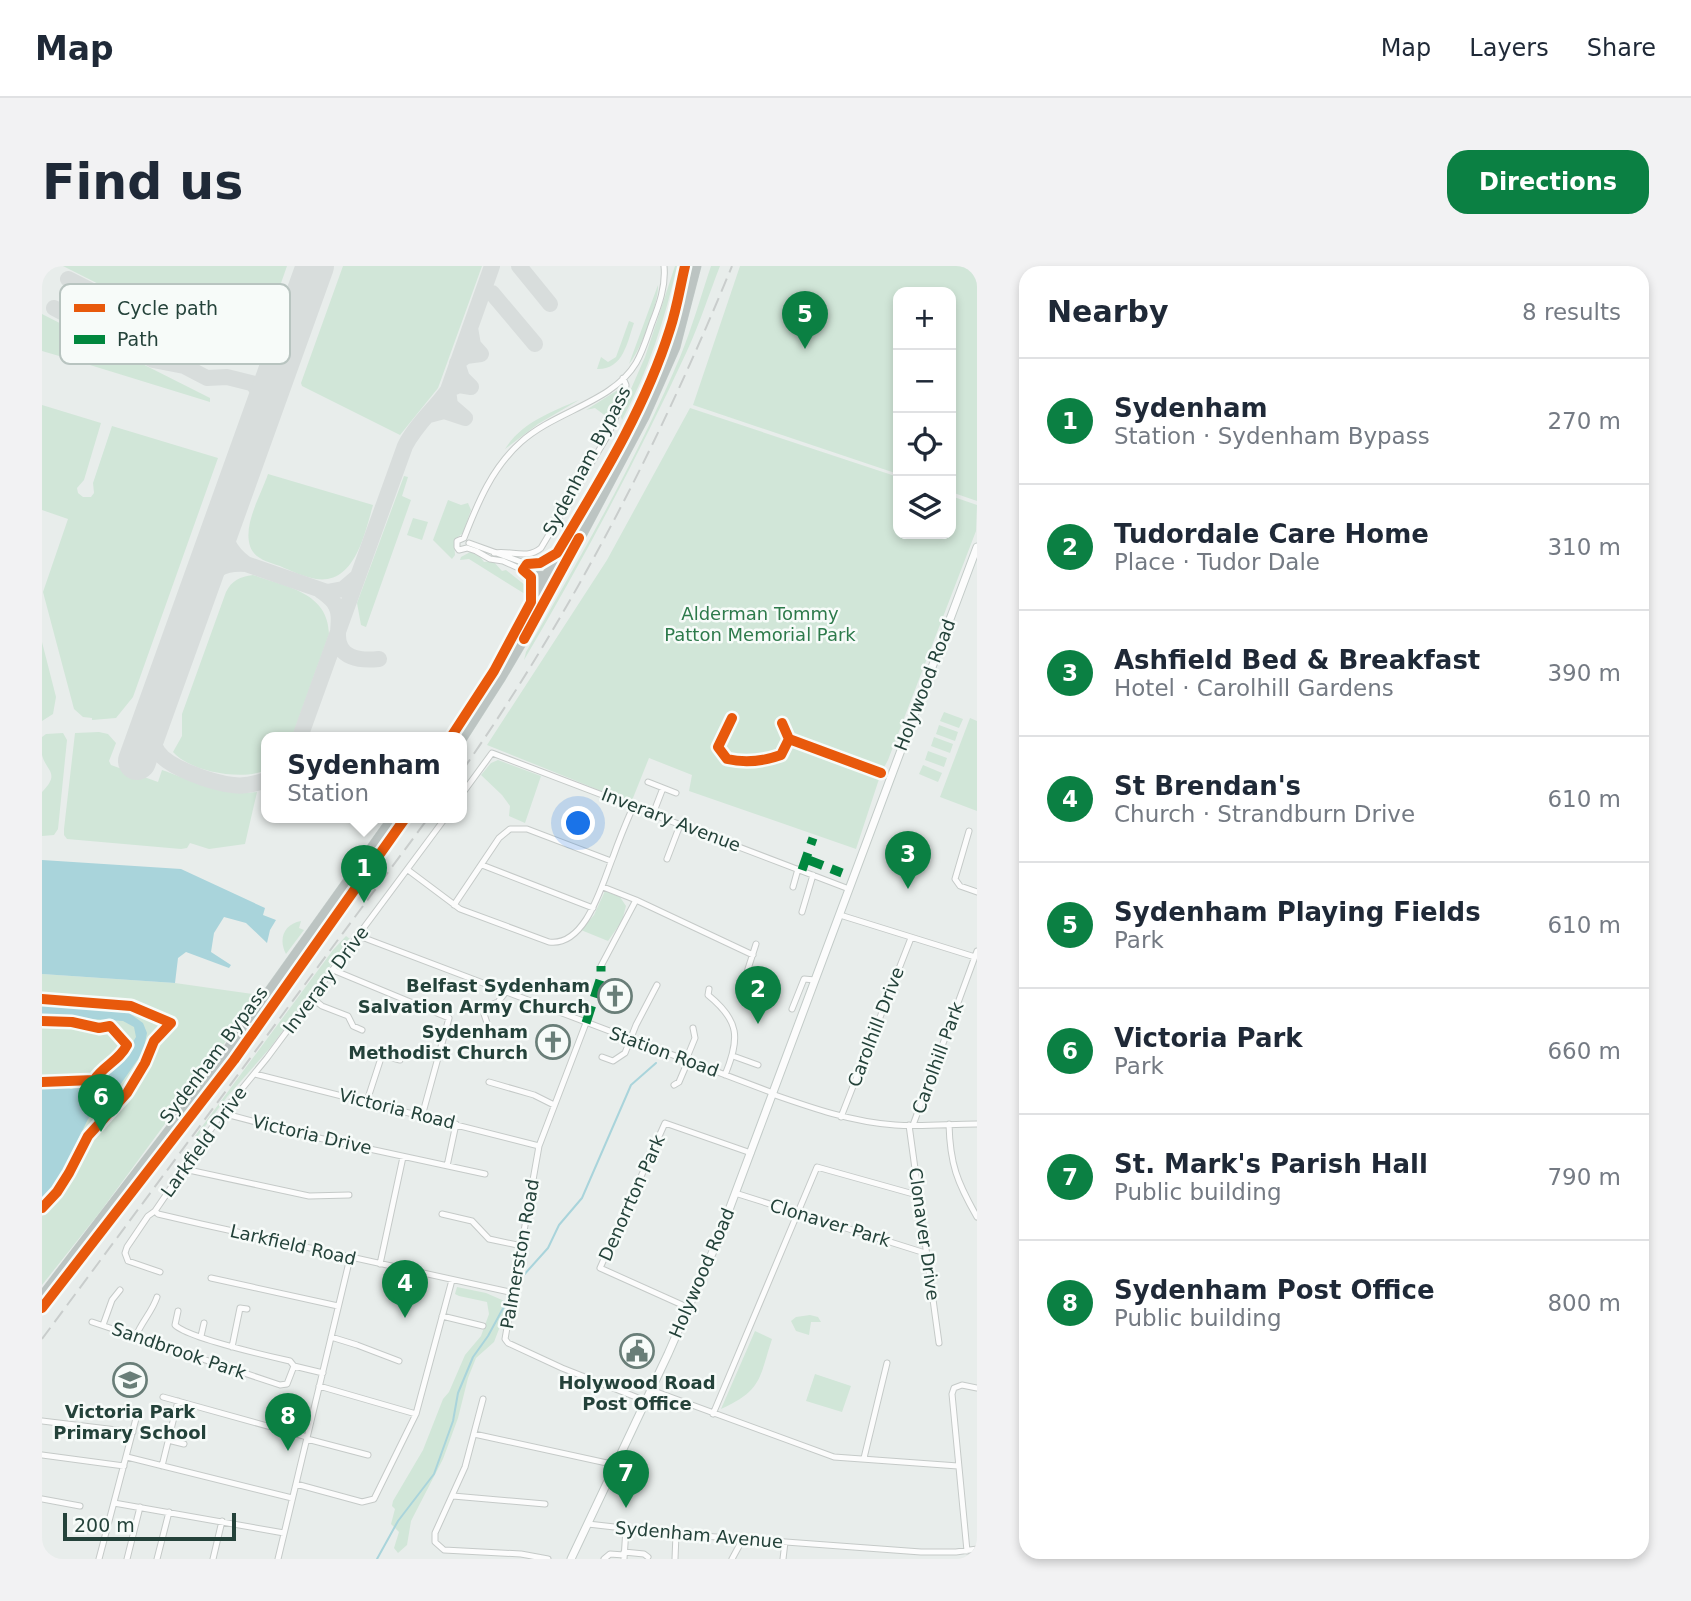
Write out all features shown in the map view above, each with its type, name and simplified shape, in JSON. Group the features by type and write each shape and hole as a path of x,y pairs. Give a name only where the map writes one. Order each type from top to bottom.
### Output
{"highway":[{"name":"Sydenham Bypass","path":"454,732 494,671 557,553 603,477 648,386 670,329 685,266"},
{"name":"Sydenham Bypass","path":"466,732 502,677 644,416 675,346 698,266"},
{"path":"526,569 557,553"},
{"path":"526,569 544,578 553,576 564,566"},
{"path":"526,569 532,585 531,602"},
{"name":"Sydenham Bypass","path":"42,1298 179,1118 390,823"},
{"name":"Sydenham Bypass","path":"42,1308 234,1060 403,823"}],"main road":[{"name":"Holywood Road","path":"571,1559 689,1308 736,1193 977,547"}],"street":[{"path":"467,543 478,503 499,465 519,443 551,419 600,397 636,363 656,314 664,285 664,266"},
{"path":"494,553 507,551 526,555 541,548 608,435 625,396 626,385 623,378"},
{"path":"467,543 526,569"},
{"path":"467,543 526,569"},
{"name":"Inverary Avenue","path":"467,787 492,753 849,889"},
{"path":"648,782 676,793"},
{"path":"653,814 663,788"},
{"path":"408,870 454,905 554,943 566,940 593,908 633,807"},
{"name":"Inverary Drive","path":"255,1074 442,823"},
{"path":"667,859 681,825"},
{"path":"454,905 502,834 517,827 611,861"},
{"path":"969,831 955,879 960,886 977,892"},
{"path":"482,865 593,908"},
{"path":"793,887 798,869"},
{"path":"802,912 813,875"},
{"path":"603,887 753,956"},
{"path":"601,966 636,900"},
{"path":"840,915 911,938 976,954"},
{"path":"703,932 705,924"},
{"name":"Station Road","path":"359,936 841,1117 874,1123 911,1125 977,1124"},
{"name":"Carolhill Drive","path":"841,1117 911,938"},
{"path":"747,972 756,944"},
{"name":"Carolhill Park","path":"911,1125 976,954"},
{"path":"333,970 449,1018 422,1116"},
{"name":"Holywood Road","path":"792,1009 804,979 815,980"},
{"path":"602,1057 613,1061 625,1053 655,988 646,988"},
{"path":"709,989 708,995 724,1008 736,1043 725,1075"},
{"path":"495,1034 487,1031 485,1011 505,993"},
{"path":"312,998 322,1006 348,1016 353,1026 362,1030"},
{"name":"Palmerston Road","path":"586,1023 539,1146 505,1339 508,1343 562,1368 646,1401"},
{"path":"674,1085 679,1082 687,1061 695,1038 694,1028"},
{"path":"367,1101 381,1058 388,1056 400,1060"},
{"path":"733,1056 758,1065"},
{"name":"Victoria Road","path":"255,1074 539,1146"},
{"name":"Larkfield Drive","path":"160,1272 132,1264 125,1253 148,1216 155,1211 222,1113 255,1074"},
{"path":"489,1082 534,1095 554,1105"},
{"name":"Victoria Drive","path":"222,1113 305,1135 485,1174"},
{"name":"Denorrton Park","path":"689,1308 600,1268 665,1123 751,1153"},
{"path":"949,1124 952,1164 977,1217"},
{"path":"447,1166 456,1125"},
{"name":"Clonaver Drive","path":"911,1125 917,1195 939,1343"},
{"path":"380,1264 403,1157"},
{"path":"713,1414 817,1167 917,1195"},
{"path":"184,1169 309,1196 349,1195"},
{"name":"Clonaver Park","path":"736,1193 925,1253"},
{"name":"Larkfield Road","path":"155,1211 158,1214 350,1258 514,1293"},
{"path":"442,1214 471,1221 489,1239 523,1246"},
{"path":"278,1559 350,1258"},
{"path":"211,1278 338,1306"},
{"path":"296,1484 362,1503 371,1501 376,1496 416,1415 452,1280"},
{"path":"103,1325 112,1300 120,1290"},
{"path":"136,1336 144,1319 152,1312 158,1297"},
{"path":"232,1347 240,1308 247,1309"},
{"path":"178,1311 175,1321 177,1328 323,1373"},
{"path":"442,1316 483,1326"},
{"name":"Sandbrook Park","path":"92,1322 280,1385 287,1384 294,1366"},
{"path":"201,1336 204,1323"},
{"path":"331,1337 399,1361"},
{"path":"864,1458 887,1363"},
{"path":"967,1551 952,1391 960,1385 977,1388"},
{"path":"320,1386 416,1415"},
{"path":"651,1390 834,1457 958,1466"},
{"path":"163,1397 368,1455"},
{"path":"483,1399 465,1467 435,1534 435,1542 440,1548 520,1554 548,1559"},
{"path":"162,1466 178,1401"},
{"path":"99,1559 138,1411"},
{"path":"42,1421 133,1432"},
{"path":"474,1434 616,1465"},
{"path":"168,1440 184,1444"},
{"path":"42,1455 124,1466"},
{"path":"127,1457 292,1498"},
{"path":"453,1496 545,1504"},
{"path":"42,1499 80,1506"},
{"path":"114,1503 284,1533"},
{"path":"127,1559 141,1507"},
{"path":"157,1559 169,1512"},
{"path":"213,1559 222,1521"},
{"name":"Sydenham Avenue","path":"588,1524 935,1556 977,1549"},
{"path":"624,1556 626,1529"},
{"path":"675,1559 676,1534"},
{"path":"732,1559 740,1539"},
{"path":"783,1559 785,1542"},
{"path":"604,1559 610,1554 644,1554 648,1557"}],"green space":[{"path":"63,266 287,266 281,284 99,284"},
{"path":"343,266 482,266 438,388 400,435 302,386"},
{"path":"675,266 655,345 622,420 620,414 645,357"},
{"path":"711,266 720,266 692,340 668,391 609,508 524,660 646,433 684,346"},
{"path":"740,266 977,266 977,501 956,494 956,287 893,287 893,472 693,405"},
{"path":"658,285 656,303 648,326 629,364"},
{"path":"42,314 60,323 60,356 42,351"},
{"path":"629,321 634,323 623,354 613,365 597,369 601,357 608,362 616,357"},
{"path":"87,364 143,364 210,398 210,402"},
{"path":"624,386 620,404 607,417 595,408 586,410"},
{"path":"579,400 538,424 505,449 528,425"},
{"path":"42,405 101,423 84,480 77,488 83,497 91,497 94,493 93,483 112,426 218,458 133,697 116,718 92,720 83,717 74,709 43,592 68,519 42,510"},
{"name":"Alderman Tommy Patton Memorial Park","path":"690,408 893,475 893,539 956,539 956,498 977,505 976,531 881,773 856,849 689,791 692,775 649,758 631,803 487,745 607,560"},
{"path":"268,474 373,505 356,555 340,574 329,579 311,578 262,559 252,550 248,537 249,528"},
{"path":"404,476 408,477 402,496 411,500 366,627 361,625 357,603"},
{"path":"448,500 461,505 468,503 471,510 463,533 454,540 455,555 452,559 433,540"},
{"path":"413,518 428,522 422,540 407,535"},
{"path":"472,551 484,562 493,561 502,571 506,570 526,586 525,594 469,559 460,560"},
{"path":"253,575 303,593 321,609 327,620 329,634 294,732 261,732 261,772 244,775 217,773 191,765 173,752 182,736 182,714 226,592 237,580"},
{"path":"42,642 56,697 53,714 42,721"},
{"path":"944,712 963,719 959,728 940,721"},
{"path":"970,718 977,721 977,811 940,797"},
{"path":"939,725 958,732 955,741 936,734"},
{"path":"63,733 67,740 58,829 54,835 42,836 42,792 51,780 51,772 42,755 42,737 46,734"},
{"path":"75,733 108,734 116,743 109,761 111,765 158,782 162,770 220,790 257,792 245,844 209,849 190,843 187,848 181,849 67,839 64,829"},
{"path":"934,737 953,744 950,753 931,746"},
{"path":"928,751 947,758 944,767 925,760"},
{"path":"498,760 541,776 525,823 509,816 510,806 481,775 491,763"},
{"path":"923,765 942,773 938,782 919,774"},
{"path":"605,891 620,897 626,906 622,921 608,941 581,930 594,915"},
{"path":"301,921 299,928 304,930 286,954 284,933 290,925"},
{"path":"346,936 350,939 270,1048 227,1097 197,1137 195,1136 333,950"},
{"path":"42,974 175,983 260,995 100,1212 42,1285"},
{"path":"457,1287 486,1293 509,1303 494,1342 476,1358 443,1459 411,1521 407,1545 398,1553 394,1548 399,1532 391,1524 395,1509 392,1506 393,1501 423,1450 443,1399 449,1392 465,1355 481,1336 489,1314 487,1302 455,1294"},
{"path":"796,1317 818,1317 821,1322 811,1322 809,1335 796,1331 791,1321"},
{"path":"755,1331 772,1339 761,1374 744,1396 721,1409"},
{"path":"815,1374 851,1386 842,1412 806,1401"}],"water":[{"path":"42,860 181,869 265,908 263,915 276,920 267,943 246,923 224,917 214,933 211,952 231,965 229,968 186,952 178,958 175,983 42,974"},
{"path":"42,1005 129,1013 143,1023 147,1033 143,1052 118,1088 88,1119 60,1177 42,1200 42,1085 57,1082 71,1089 103,1078 121,1062 136,1037 134,1027 123,1021 42,1016"}],"waterway":[{"path":"522,1277 548,1248 559,1225 582,1198 631,1085 656,1063"},
{"path":"377,1559 398,1521 434,1474 453,1421 458,1393 473,1357 507,1301"}],"taxiway":[{"path":"302,732 405,446 448,390 492,266"},
{"path":"519,266 550,304"},
{"path":"68,279 78,284"},
{"path":"492,293 535,344"},
{"path":"54,308 60,311"},
{"path":"429,415 444,411 465,418 450,405 448,390 459,385 471,387 462,378 457,363 466,356 481,354 473,345 470,328"},
{"path":"174,364 184,366 182,364"},
{"path":"184,366 207,378 227,377 259,385 277,373"},
{"path":"253,384 262,396 263,413"},
{"path":"198,591 218,569 246,564 228,543 226,515"},
{"path":"246,564 327,592 343,589 356,578"},
{"path":"320,590 338,609 341,649 358,659 379,659"},
{"path":"152,720 152,737 156,749 172,764 203,778 233,785 261,782"}],"runway":[{"path":"290,336 315,266"},
{"path":"137,761 280,364"}],"railway":[{"path":"467,764 540,651 611,526 675,397 732,266"},
{"path":"42,1339 425,823"}],"marked path":[{"path":"802,870 813,838"},
{"path":"806,859 842,873"},
{"path":"586,1023 601,977 601,966"}],"cycle path":[{"path":"454,732 494,671 531,602 531,577 523,570 527,564 540,563 557,553 635,416 660,359 677,305 685,266"},
{"path":"524,639 579,538"},
{"path":"732,718 718,747 727,759 754,761 781,755 789,739"},
{"path":"782,723 789,739 881,773"},
{"path":"42,1308 234,1060 402,823"},
{"path":"42,999 131,1006 171,1023 154,1041 145,1063 127,1093 88,1136 57,1192 42,1208"},
{"path":"42,1021 72,1022 99,1028 110,1026 127,1045 94,1080 42,1082"}],"place":[{"name":"Sydenham Playing Fields","path":"805,349"},
{"name":"Ashfield Bed & Breakfast","path":"908,889"},
{"name":"Sydenham","path":"364,903"},
{"name":"Belfast Sydenham Salvation Army Church","path":"615,996"},
{"name":"Tudordale Care Home","path":"758,1024"},
{"name":"Sydenham Methodist Church","path":"553,1042"},
{"name":"Victoria Park","path":"101,1132"},
{"name":"St Brendan's","path":"405,1318"},
{"name":"Holywood Road Post Office","path":"637,1351"},
{"name":"Victoria Park Primary School","path":"130,1380"},
{"name":"Sydenham Post Office","path":"288,1451"},
{"name":"St. Mark's Parish Hall","path":"626,1508"}]}
